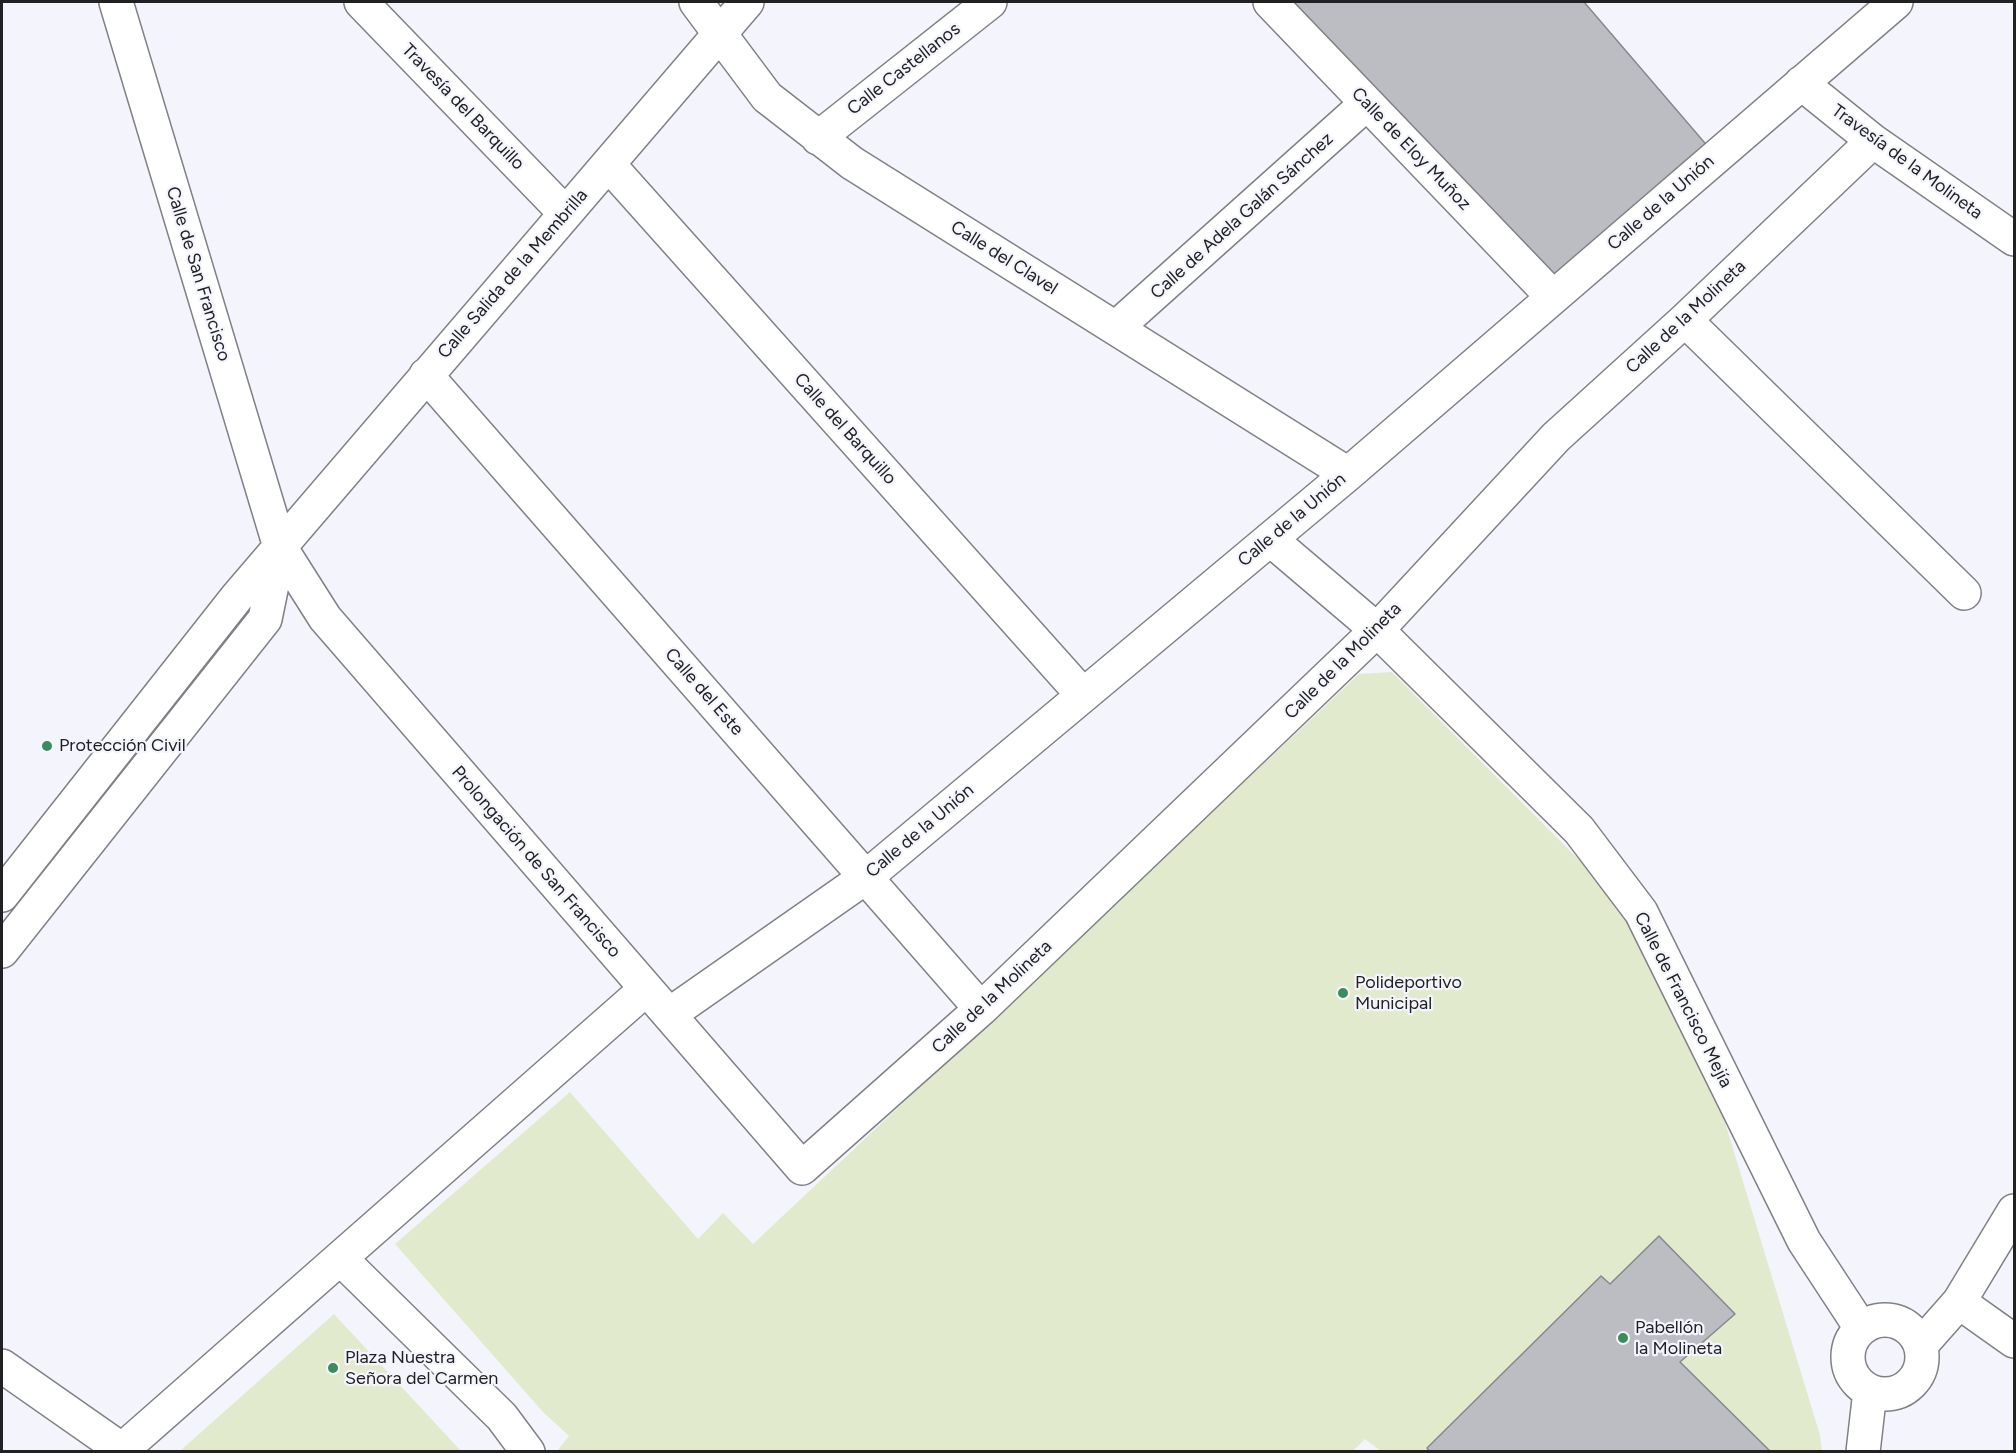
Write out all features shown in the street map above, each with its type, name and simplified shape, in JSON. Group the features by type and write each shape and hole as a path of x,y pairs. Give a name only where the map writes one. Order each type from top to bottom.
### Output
{"street":[{"name":"Calle de San Francisco","path":"116,2 280,547"},
{"name":"Travesía del Barquillo","path":"361,2 565,213"},
{"name":"Calle del Clavel","path":"696,2 721,32 767,97 852,163 1117,327 1348,474"},
{"name":"Calle Salida de la Membrilla","path":"2,895 280,547 747,2"},
{"name":"Calle Castellanos","path":"818,138 990,2"},
{"name":"Calle de Eloy Muñoz","path":"1270,2 1552,296"},
{"name":"Calle de la Unión","path":"670,1014 866,877 1082,694 1348,474 1896,2"},
{"name":"Travesía de la Molineta","path":"1801,83 1873,141 2014,239"},
{"name":"Calle de Adela Galán Sánchez","path":"1117,327 1366,104"},
{"name":"Calle de la Molineta","path":"802,1168 981,1009 1377,630 1556,437 1685,320 1873,141"},
{"name":"Calle del Barquillo","path":"609,165 1082,694"},
{"path":"1685,320 1964,593"},
{"name":"Calle del Este","path":"426,375 981,1009"},
{"name":"Calle de Francisco Mejía","path":"1270,539 1377,630 1579,830 1641,912 1804,1241 1861,1328"},
{"name":"Calle Salida de la Membrilla","path":"2,951 264,619 280,547"},
{"name":"Prolongación de San Francisco","path":"280,547 325,618 802,1168"},
{"path":"2,1366 123,1451 646,989"},
{"path":"1921,1346 1959,1302 2014,1211"},
{"path":"340,1258 502,1417 528,1452"},
{"path":"1959,1302 2014,1341"},
{"path":"1884,1319 1907,1326 1921,1346 1921,1370 1915,1380 1894,1393 1870,1391 1860,1384 1848,1362 1848,1350 1852,1338 1861,1328 1884,1319"},
{"path":"1863,1452 1870,1391"}],"green space":[{"name":"Polideportivo Municipal","path":"1392,672 1619,900 1714,1086 1820,1435 1822,1451 1382,1452 1365,1439 1352,1452 557,1451 569,1436 543,1412 395,1244 570,1092 698,1239 723,1213 753,1244 1359,674"},
{"name":"Plaza Nuestra Señora del Carmen","path":"334,1314 461,1451 181,1450"}],"building":[{"path":"1278,2 1584,2 1716,156 1552,296"},
{"name":"Pabellón la Molineta","path":"1659,1236 1735,1314 1680,1362 1771,1452 1430,1452 1427,1448 1601,1276 1610,1284"}],"place":[{"name":"Protección Civil","path":"47,746"},
{"name":"Polideportivo Municipal","path":"1343,993"},
{"name":"Pabellón la Molineta","path":"1623,1338"},
{"name":"Plaza Nuestra Señora del Carmen","path":"333,1368"}]}
